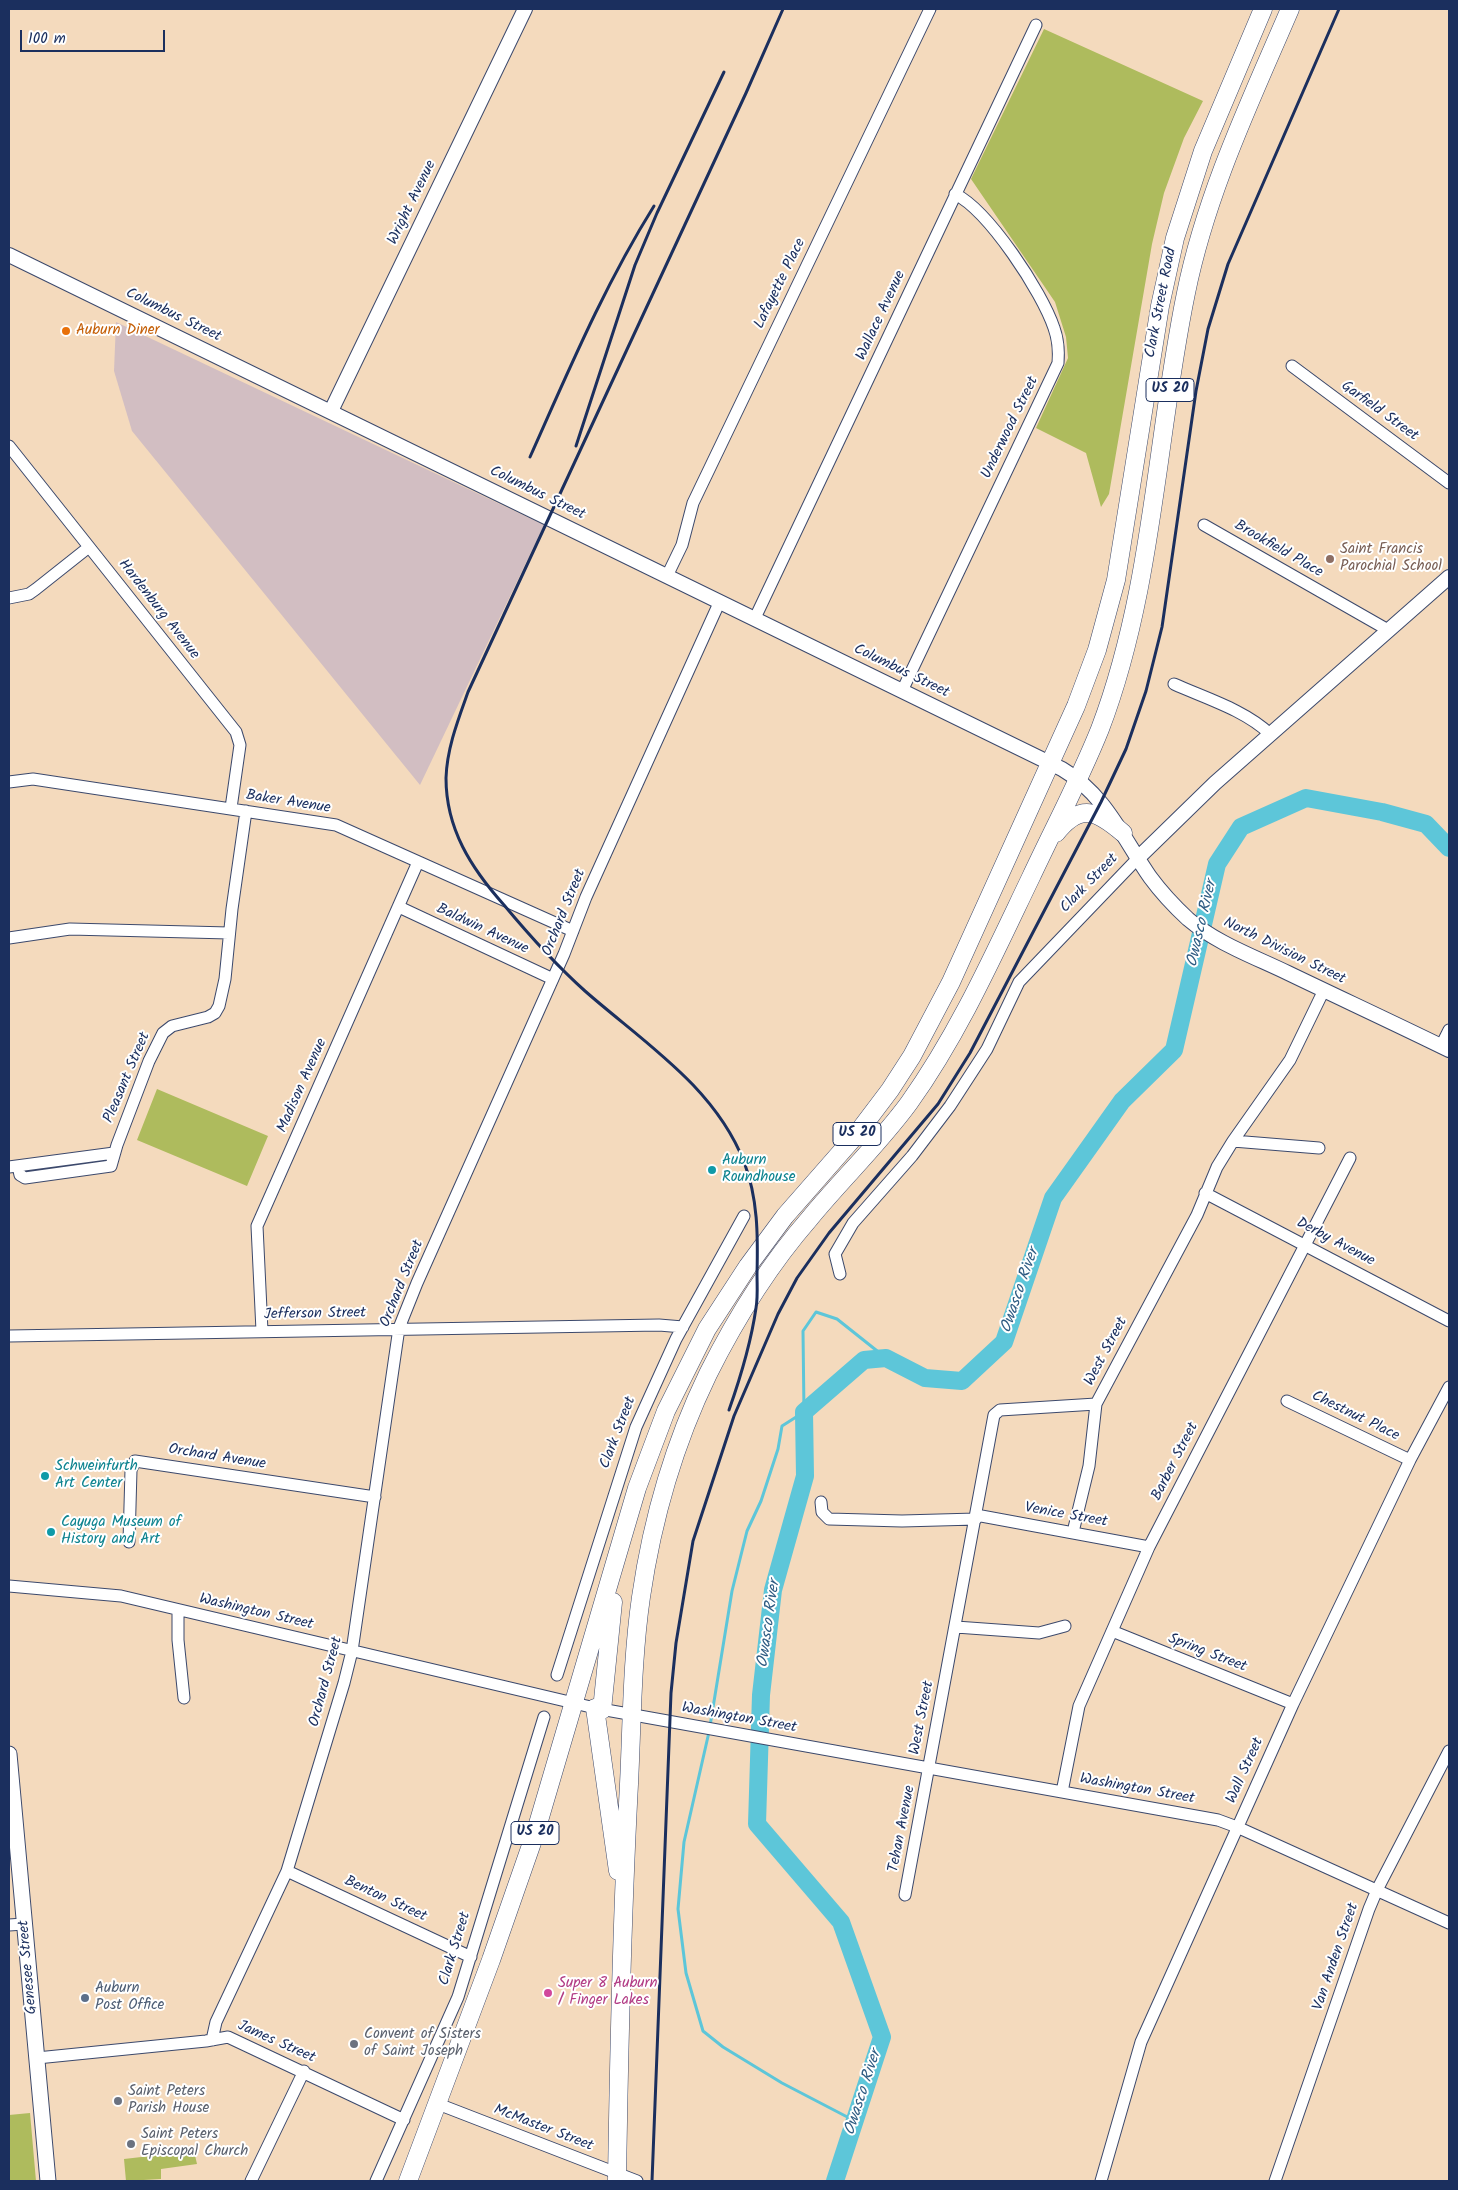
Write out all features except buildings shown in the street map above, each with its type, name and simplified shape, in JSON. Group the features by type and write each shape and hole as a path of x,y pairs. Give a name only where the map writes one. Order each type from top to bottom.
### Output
{"highway":[{"name":"Clark Street Road","path":"1050,763 1076,706 1100,639 1116,580 1160,306 1175,238 1203,151 1263,9"},
{"name":"US 20","path":"617,2178 624,1888 640,1602 652,1536 672,1466 698,1396 734,1326 766,1274 811,1216 885,1134 935,1066 983,978 1078,779 1103,721 1128,637 1140,580 1179,328 1194,255 1209,205 1228,154 1290,9"},
{"name":"US 20","path":"408,2181 438,2104 532,1843 638,1488 654,1441 685,1371 707,1329 758,1252 791,1210 856,1135 890,1090 912,1056 951,982 1050,763"},
{"path":"1045,847 1066,822 1081,813 1096,814 1123,833"},
{"path":"613,1576 613,1598 598,1709 613,1846 624,1888"}],"main road":[{"name":"Genesee Street","path":"9,1754 48,2181"}],"street":[{"name":"Wright Avenue","path":"332,411 525,9"},
{"name":"Lafayette Place","path":"667,576 682,545 693,503 930,9"},
{"name":"Wallace Avenue","path":"755,618 1036,25"},
{"name":"Underwood Street","path":"902,691 1058,363 1059,355 1054,327 1039,295 983,216 955,194"},
{"name":"Columbus Street","path":"9,255 1050,763"},
{"name":"Garfield Street","path":"1292,366 1449,483"},
{"name":"Hardenburg Avenue","path":"9,446 236,732 240,745 231,808"},
{"name":"Brookfield Place","path":"1204,525 1388,630"},
{"path":"9,598 29,594 36,590 89,547"},
{"name":"Clark Street","path":"840,1274 835,1254 846,1233 912,1156 950,1106 987,1049 1020,982 1138,857 1213,785 1449,577"},
{"name":"Orchard Street","path":"212,2040 216,2022 287,1871 352,1651 400,1328 417,1283 553,979 586,897 720,601"},
{"path":"1174,684 1239,714 1270,734"},
{"name":"North Division Street","path":"1050,763 1078,779 1098,798 1163,893 1199,927 1244,953 1445,1048"},
{"name":"Baker Avenue","path":"9,782 33,779 336,825 573,931"},
{"name":"Pleasant Street","path":"13,1166 114,1153 163,1033 172,1026 208,1017 219,1006 225,979 229,933 246,811"},
{"name":"Madison Avenue","path":"262,1331 257,1226 418,862"},
{"name":"Baldwin Avenue","path":"399,908 553,979"},
{"path":"9,938 70,929 229,933"},
{"name":"West Street","path":"929,1768 994,1415 1000,1410 1096,1404 1197,1215 1217,1167 1290,1060 1324,990"},
{"path":"1445,1048 1449,1030"},
{"path":"1233,1141 1319,1148"},
{"name":"Barber Street","path":"1062,1792 1079,1706 1150,1547 1304,1244 1350,1158"},
{"name":"Derby Avenue","path":"1205,1193 1449,1320"},
{"name":"Clark Street","path":"557,1675 636,1427 683,1327 744,1216"},
{"name":"Jefferson Street","path":"9,1336 400,1328 683,1327"},
{"name":"Wall Street","path":"1101,2181 1140,2042 1293,1704 1410,1460 1449,1387"},
{"name":"Chestnut Place","path":"1287,1401 1410,1460"},
{"path":"1073,1532 1089,1466 1096,1404"},
{"name":"Orchard Avenue","path":"129,1542 131,1470 135,1461 375,1497"},
{"name":"Venice Street","path":"821,1502 822,1512 829,1519 902,1521 976,1517 1073,1532 1150,1547"},
{"name":"Washington Street","path":"9,1586 121,1596 573,1704 1218,1820 1237,1826 1449,1923"},
{"path":"178,1610 178,1640 184,1698"},
{"path":"956,1627 1039,1633 1065,1626"},
{"name":"Spring Street","path":"1112,1631 1293,1704"},
{"name":"Clark Street","path":"376,2181 458,1997 544,1717"},
{"name":"Van Anden Street","path":"1275,2181 1377,1890 1449,1751"},
{"name":"Tehan Avenue","path":"906,1895 929,1768"},
{"name":"Benton Street","path":"287,1871 471,1957"},
{"path":"9,1925 24,1924"},
{"name":"James Street","path":"37,2058 228,2037 304,2071 404,2120"},
{"path":"251,2181 304,2071"},
{"name":"McMaster Street","path":"438,2104 617,2178 637,2181"}],"shaded area":[{"path":"116,322 544,525 420,785 132,431 114,371"}],"green space":[{"path":"1044,29 1203,101 1184,138 1164,193 1152,244 1109,494 1101,507 1086,453 1036,428 1068,358 1066,337 1055,302 971,179"},
{"path":"157,1089 268,1136 247,1186 137,1140"},
{"path":"30,2113 36,2181 9,2181 9,2115"},
{"path":"194,2151 197,2164 161,2169 161,2179 126,2181 124,2159"}],"waterway":[{"name":"Owasco River","path":"835,2181 882,2037 841,1922 757,1824 761,1695 773,1590 805,1476 804,1412 864,1360 886,1358 925,1378 962,1381 1004,1342 1053,1198 1122,1101 1174,1050 1217,864 1241,827 1306,798 1382,812 1426,824 1449,848"},
{"path":"710,1726 732,1591 747,1531 761,1501 778,1449 782,1426 804,1412 803,1331 816,1312 837,1319 886,1358"},
{"path":"709,1732 684,1842 678,1909 686,1973 703,2031 723,2047 782,2083 855,2121"}],"railway":[{"path":"729,1410 748,1347 757,1300 755,1203 744,1162 731,1135 715,1111 696,1088 653,1048 574,981 533,939 481,877 471,862 456,831 450,814 446,778 451,745 468,692 746,93 783,9"},
{"path":"652,2181 671,1693 676,1643 693,1541 734,1416 778,1314 797,1278 829,1233 938,1104 970,1053 1101,802 1126,749 1146,691 1162,627 1196,391 1208,329 1228,264 1339,9"},
{"path":"576,446 635,265 657,213 724,72"},
{"path":"530,457 603,298 654,206"}],"place":[{"name":"Auburn Diner","path":"66,331"},
{"name":"Saint Francis Parochial School","path":"1330,559"},
{"name":"Auburn Roundhouse","path":"712,1170"},
{"name":"Schweinfurth Art Center","path":"45,1476"},
{"name":"Cayuga Museum of History and Art","path":"51,1532"},
{"name":"Super 8 Auburn / Finger Lakes","path":"548,1993"},
{"name":"Auburn Post Office","path":"85,1998"},
{"name":"Convent of Sisters of Saint Joseph","path":"354,2044"},
{"name":"Saint Peters Parish House","path":"118,2101"},
{"name":"Saint Peters Episcopal Church","path":"131,2144"}]}
